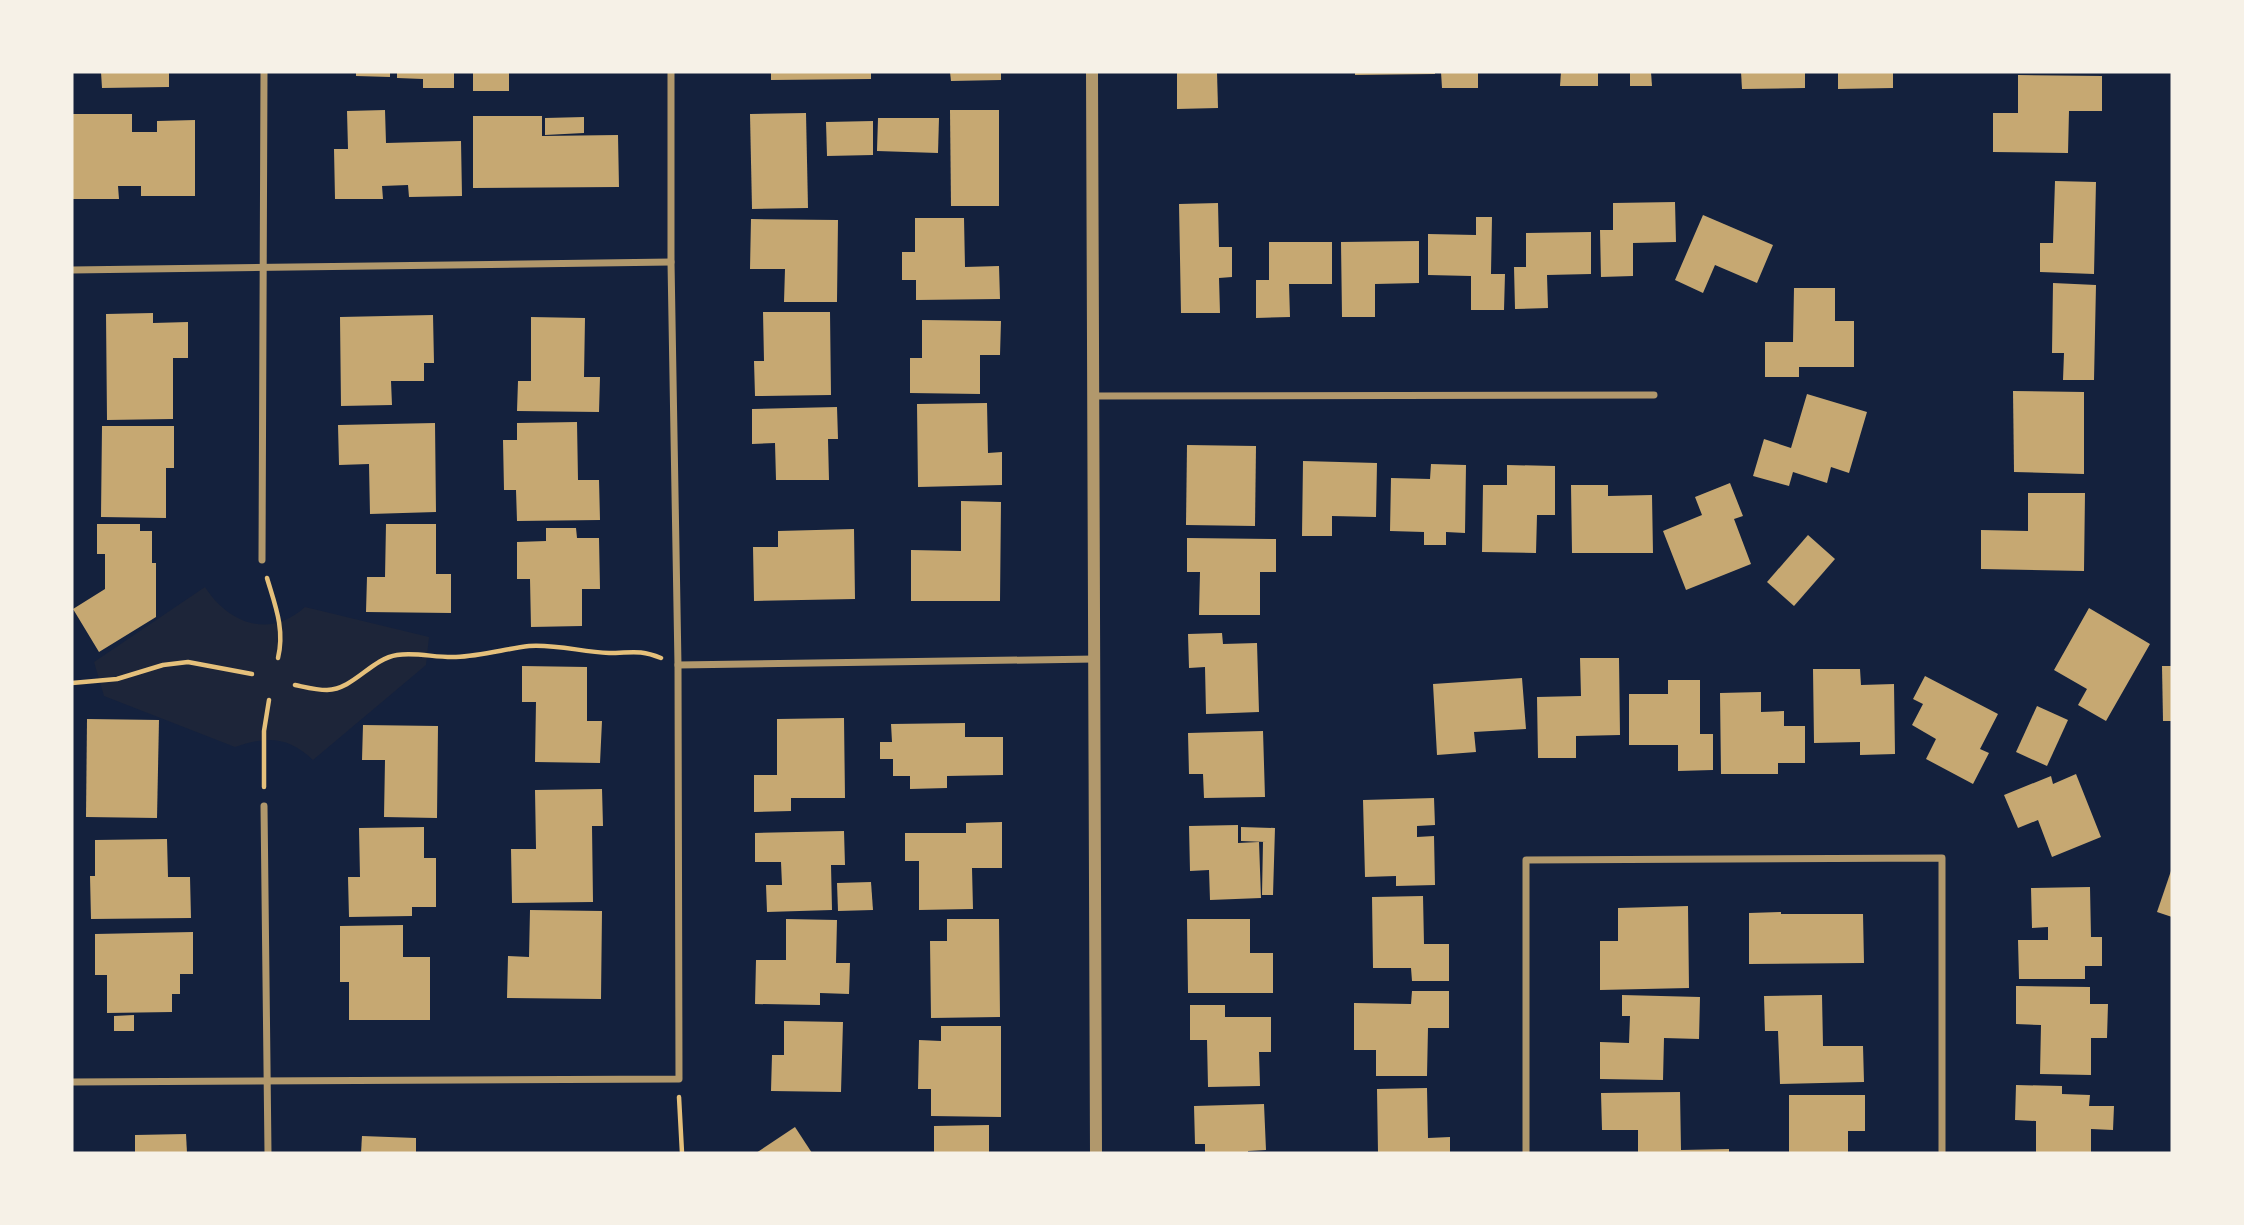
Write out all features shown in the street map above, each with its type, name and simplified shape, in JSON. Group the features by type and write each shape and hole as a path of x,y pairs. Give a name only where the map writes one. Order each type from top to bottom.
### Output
{"street":[{"path":"262,560 264,72"},
{"path":"72,1082 679,1079 678,665 671,262 671,72"},
{"path":"1092,72 1096,1153"},
{"path":"72,270 671,262"},
{"path":"1094,396 1654,395"},
{"path":"678,665 1095,659"},
{"path":"264,806 268,1153"},
{"path":"1526,1153 1526,860 1942,858 1942,1153"}],"path":[{"path":"262,560 282,629 278,658"},
{"path":"295,685 330,690 352,681 373,665 396,655 470,657 532,646 612,653 644,651 678,665"},
{"path":"72,683 117,679 163,665 188,662 252,674"},
{"path":"264,806 264,731 269,700"},
{"path":"679,1079 682,1153"}],"shaded area":[{"path":"205,587 226,610 251,623 278,623 305,607 429,637 426,665 313,760 295,746 277,740 257,741 235,747 104,696 94,662"}],"building":[{"path":"101,72 169,72 169,87 102,88"},
{"path":"356,72 390,72 390,77 356,76"},
{"path":"397,72 454,72 454,88 423,88 423,79 397,78"},
{"path":"473,72 509,72 509,91 473,91"},
{"path":"771,72 871,72 871,79 771,80"},
{"path":"950,72 1001,72 1001,80 951,81"},
{"path":"1177,72 1217,72 1218,108 1177,109"},
{"path":"1355,72 1435,72 1435,74 1355,75"},
{"path":"1441,72 1478,72 1478,88 1442,88"},
{"path":"1561,72 1598,72 1598,86 1560,86"},
{"path":"1630,72 1651,72 1652,86 1630,86"},
{"path":"1741,72 1805,72 1805,88 1742,89"},
{"path":"1838,72 1893,72 1893,88 1838,89"},
{"path":"2018,75 2102,76 2102,111 2069,111 2068,153 1993,152 1993,113 2018,113"},
{"path":"385,110 386,143 461,141 462,196 409,197 408,185 382,186 383,199 335,199 334,149 348,149 347,111"},
{"path":"950,110 999,110 999,206 951,206"},
{"path":"806,113 808,208 752,209 750,114"},
{"path":"72,114 132,114 132,132 157,132 157,121 195,120 195,196 141,196 141,186 118,186 119,199 73,199"},
{"path":"473,116 542,116 542,136 618,135 619,187 473,188"},
{"path":"584,117 584,133 545,135 545,118"},
{"path":"878,118 939,118 938,153 877,151"},
{"path":"873,121 873,155 827,156 826,122"},
{"path":"2055,181 2096,182 2094,274 2040,272 2040,243 2053,243"},
{"path":"1675,202 1676,242 1633,243 1633,276 1601,277 1600,230 1613,230 1613,203"},
{"path":"1218,203 1219,247 1232,247 1232,277 1219,278 1220,313 1181,313 1179,204"},
{"path":"1703,215 1773,245 1757,283 1715,265 1703,293 1675,280"},
{"path":"1476,217 1492,217 1491,274 1505,274 1504,310 1471,310 1471,276 1428,275 1428,234 1476,235"},
{"path":"915,218 964,218 965,267 999,266 1000,299 916,300 916,280 902,280 902,252 915,252"},
{"path":"751,219 838,220 837,302 784,302 785,269 750,269"},
{"path":"1591,232 1591,274 1547,275 1548,308 1515,309 1514,267 1526,267 1526,233"},
{"path":"1419,241 1419,283 1375,284 1375,317 1342,317 1341,242"},
{"path":"1269,242 1332,242 1332,284 1289,284 1290,317 1256,318 1256,280 1269,280"},
{"path":"2053,283 2096,285 2094,380 2063,380 2064,353 2052,353"},
{"path":"1794,288 1835,288 1835,321 1854,321 1854,367 1799,367 1799,377 1765,377 1765,342 1793,342"},
{"path":"763,312 830,312 831,395 755,396 754,361 764,361"},
{"path":"153,313 153,323 188,322 188,358 173,358 173,419 107,420 106,314"},
{"path":"433,315 434,363 424,363 424,381 391,381 392,405 341,406 340,317"},
{"path":"531,317 585,318 584,377 600,377 599,412 517,411 518,381 531,381"},
{"path":"922,320 1001,321 1000,355 980,355 980,394 910,393 910,358 922,358"},
{"path":"2013,391 2084,392 2084,474 2014,472"},
{"path":"1807,394 1867,412 1849,473 1831,467 1827,483 1793,472 1789,486 1753,476 1764,439 1791,448"},
{"path":"987,403 988,453 1002,452 1002,485 918,487 917,404"},
{"path":"837,407 838,439 828,439 829,480 776,480 775,443 752,444 752,409"},
{"path":"577,422 578,480 599,480 600,520 517,521 516,490 504,490 503,440 517,440 517,423"},
{"path":"435,423 436,512 370,514 369,464 339,465 338,425"},
{"path":"102,426 174,426 174,468 166,468 166,518 101,517"},
{"path":"1187,445 1256,446 1255,526 1186,525"},
{"path":"1303,461 1377,463 1376,517 1332,516 1332,536 1302,536"},
{"path":"1431,464 1466,465 1465,533 1446,532 1446,545 1424,545 1424,532 1390,531 1391,478 1430,479"},
{"path":"1507,465 1555,466 1555,515 1537,515 1536,553 1482,552 1483,485 1507,485"},
{"path":"1730,483 1743,516 1734,519 1751,564 1686,590 1663,531 1702,515 1695,497"},
{"path":"1571,485 1608,485 1608,496 1652,495 1653,553 1572,553"},
{"path":"2028,493 2085,493 2084,571 1981,569 1981,530 2028,531"},
{"path":"961,501 1001,502 1000,601 911,601 911,550 961,551"},
{"path":"97,524 140,524 140,531 152,531 152,563 156,563 156,617 99,652 73,609 105,589 105,554 97,554"},
{"path":"386,524 436,524 436,574 451,574 451,613 366,612 367,577 385,577"},
{"path":"546,528 576,528 577,538 599,538 600,589 582,589 582,626 531,627 530,579 517,579 517,542 546,541"},
{"path":"854,529 855,599 754,601 753,547 778,547 778,531"},
{"path":"1808,535 1835,559 1794,606 1767,582"},
{"path":"1187,538 1276,539 1276,572 1260,572 1260,615 1199,615 1200,572 1187,572"},
{"path":"2089,608 2150,644 2106,721 2078,705 2087,689 2054,670"},
{"path":"1222,633 1223,644 1257,643 1259,712 1206,714 1205,667 1189,668 1188,634"},
{"path":"1580,658 1619,658 1620,735 1576,736 1576,758 1538,758 1537,697 1581,696"},
{"path":"522,666 587,667 587,721 602,721 600,763 535,762 536,702 522,702"},
{"path":"2162,666 2172,666 2172,721 2163,721"},
{"path":"1813,669 1860,669 1861,685 1894,684 1895,754 1860,755 1860,742 1814,743"},
{"path":"1925,676 1998,714 1980,749 1989,753 1973,784 1926,759 1936,739 1912,725 1923,704 1913,699"},
{"path":"1522,678 1526,729 1474,732 1476,752 1437,755 1433,684"},
{"path":"1668,680 1700,680 1700,734 1713,734 1713,770 1678,771 1678,745 1629,745 1629,694 1668,694"},
{"path":"1761,692 1761,712 1784,711 1784,726 1805,726 1805,763 1778,763 1778,774 1721,774 1720,693"},
{"path":"2037,706 2068,720 2047,766 2016,752"},
{"path":"844,718 845,798 791,798 791,811 754,812 754,775 777,775 777,719"},
{"path":"87,719 159,720 157,818 86,817"},
{"path":"965,723 965,737 1003,737 1003,775 947,776 947,788 910,789 910,776 893,776 893,759 880,759 880,742 892,742 891,724"},
{"path":"363,725 438,726 437,818 384,817 385,760 362,760"},
{"path":"1263,731 1265,797 1204,798 1203,774 1189,774 1188,733"},
{"path":"2076,774 2101,837 2052,857 2038,820 2018,828 2004,795 2051,776 2053,784"},
{"path":"602,789 603,826 592,826 593,902 512,903 511,849 536,849 535,790"},
{"path":"1434,798 1435,825 1417,826 1417,837 1434,836 1435,885 1396,886 1396,876 1365,877 1363,800"},
{"path":"1002,822 1002,868 972,868 973,909 919,910 919,861 905,861 905,833 966,833 966,823"},
{"path":"1238,825 1238,843 1259,842 1261,898 1210,900 1209,870 1190,871 1189,826"},
{"path":"424,827 424,858 436,858 436,907 412,907 412,916 349,917 348,877 360,877 359,828"},
{"path":"1241,827 1275,828 1273,895 1262,895 1263,842 1266,842 1241,841"},
{"path":"844,831 845,865 831,865 832,910 767,912 766,885 782,885 781,862 755,862 755,833"},
{"path":"167,839 168,877 190,877 191,918 91,919 90,876 95,876 95,840"},
{"path":"2172,868 2172,917 2157,912"},
{"path":"871,882 873,910 838,911 837,883"},
{"path":"2090,887 2091,937 2102,937 2102,966 2085,966 2085,979 2019,979 2018,940 2048,940 2048,927 2032,928 2031,888"},
{"path":"1423,896 1424,944 1449,944 1449,981 1412,981 1411,968 1373,968 1372,897"},
{"path":"1688,906 1689,988 1600,990 1600,941 1618,941 1618,908"},
{"path":"530,910 602,911 601,999 507,998 508,956 529,957"},
{"path":"1749,913 1863,914 1864,963 1749,964"},
{"path":"786,919 837,920 836,963 850,963 849,994 820,993 820,1005 755,1004 756,960 786,960"},
{"path":"947,919 999,919 1000,1017 931,1018 930,941 947,941"},
{"path":"1187,919 1250,919 1250,953 1273,953 1273,993 1188,993"},
{"path":"403,925 403,957 430,957 430,1020 349,1020 349,982 340,982 340,926"},
{"path":"193,932 193,974 180,974 180,994 172,994 172,1012 107,1013 107,975 95,975 95,934"},
{"path":"2016,986 2090,987 2090,1004 2108,1004 2107,1038 2091,1038 2091,1075 2040,1074 2041,1025 2016,1024"},
{"path":"1412,991 1449,991 1449,1028 1428,1028 1427,1076 1376,1076 1376,1050 1354,1050 1354,1003 1411,1004"},
{"path":"1622,995 1700,997 1699,1039 1664,1038 1663,1080 1600,1079 1600,1042 1629,1043 1630,1016 1622,1016"},
{"path":"1822,995 1823,1046 1863,1046 1864,1082 1780,1084 1778,1031 1765,1031 1764,996"},
{"path":"1190,1005 1225,1005 1225,1017 1271,1017 1271,1052 1259,1052 1260,1086 1208,1087 1207,1040 1190,1040"},
{"path":"134,1015 134,1031 114,1031 114,1016"},
{"path":"784,1021 843,1022 841,1092 771,1091 772,1055 784,1055"},
{"path":"941,1026 1001,1026 1001,1117 931,1116 931,1089 918,1089 919,1040 941,1041"},
{"path":"2016,1085 2062,1086 2062,1094 2090,1095 2089,1106 2114,1106 2113,1130 2091,1129 2091,1153 2036,1153 2036,1121 2015,1120"},
{"path":"1427,1088 1428,1138 1450,1137 1450,1153 1378,1153 1377,1089"},
{"path":"1680,1092 1681,1150 1729,1149 1729,1153 1638,1153 1638,1130 1602,1130 1601,1093"},
{"path":"1789,1095 1865,1095 1865,1131 1848,1131 1848,1153 1789,1153"},
{"path":"1264,1104 1266,1150 1248,1153 1205,1153 1205,1144 1195,1144 1194,1106"},
{"path":"989,1125 989,1153 934,1153 934,1126"},
{"path":"795,1127 812,1153 756,1153"},
{"path":"186,1134 187,1153 135,1153 135,1135"},
{"path":"362,1136 416,1138 416,1153 361,1153"}]}
